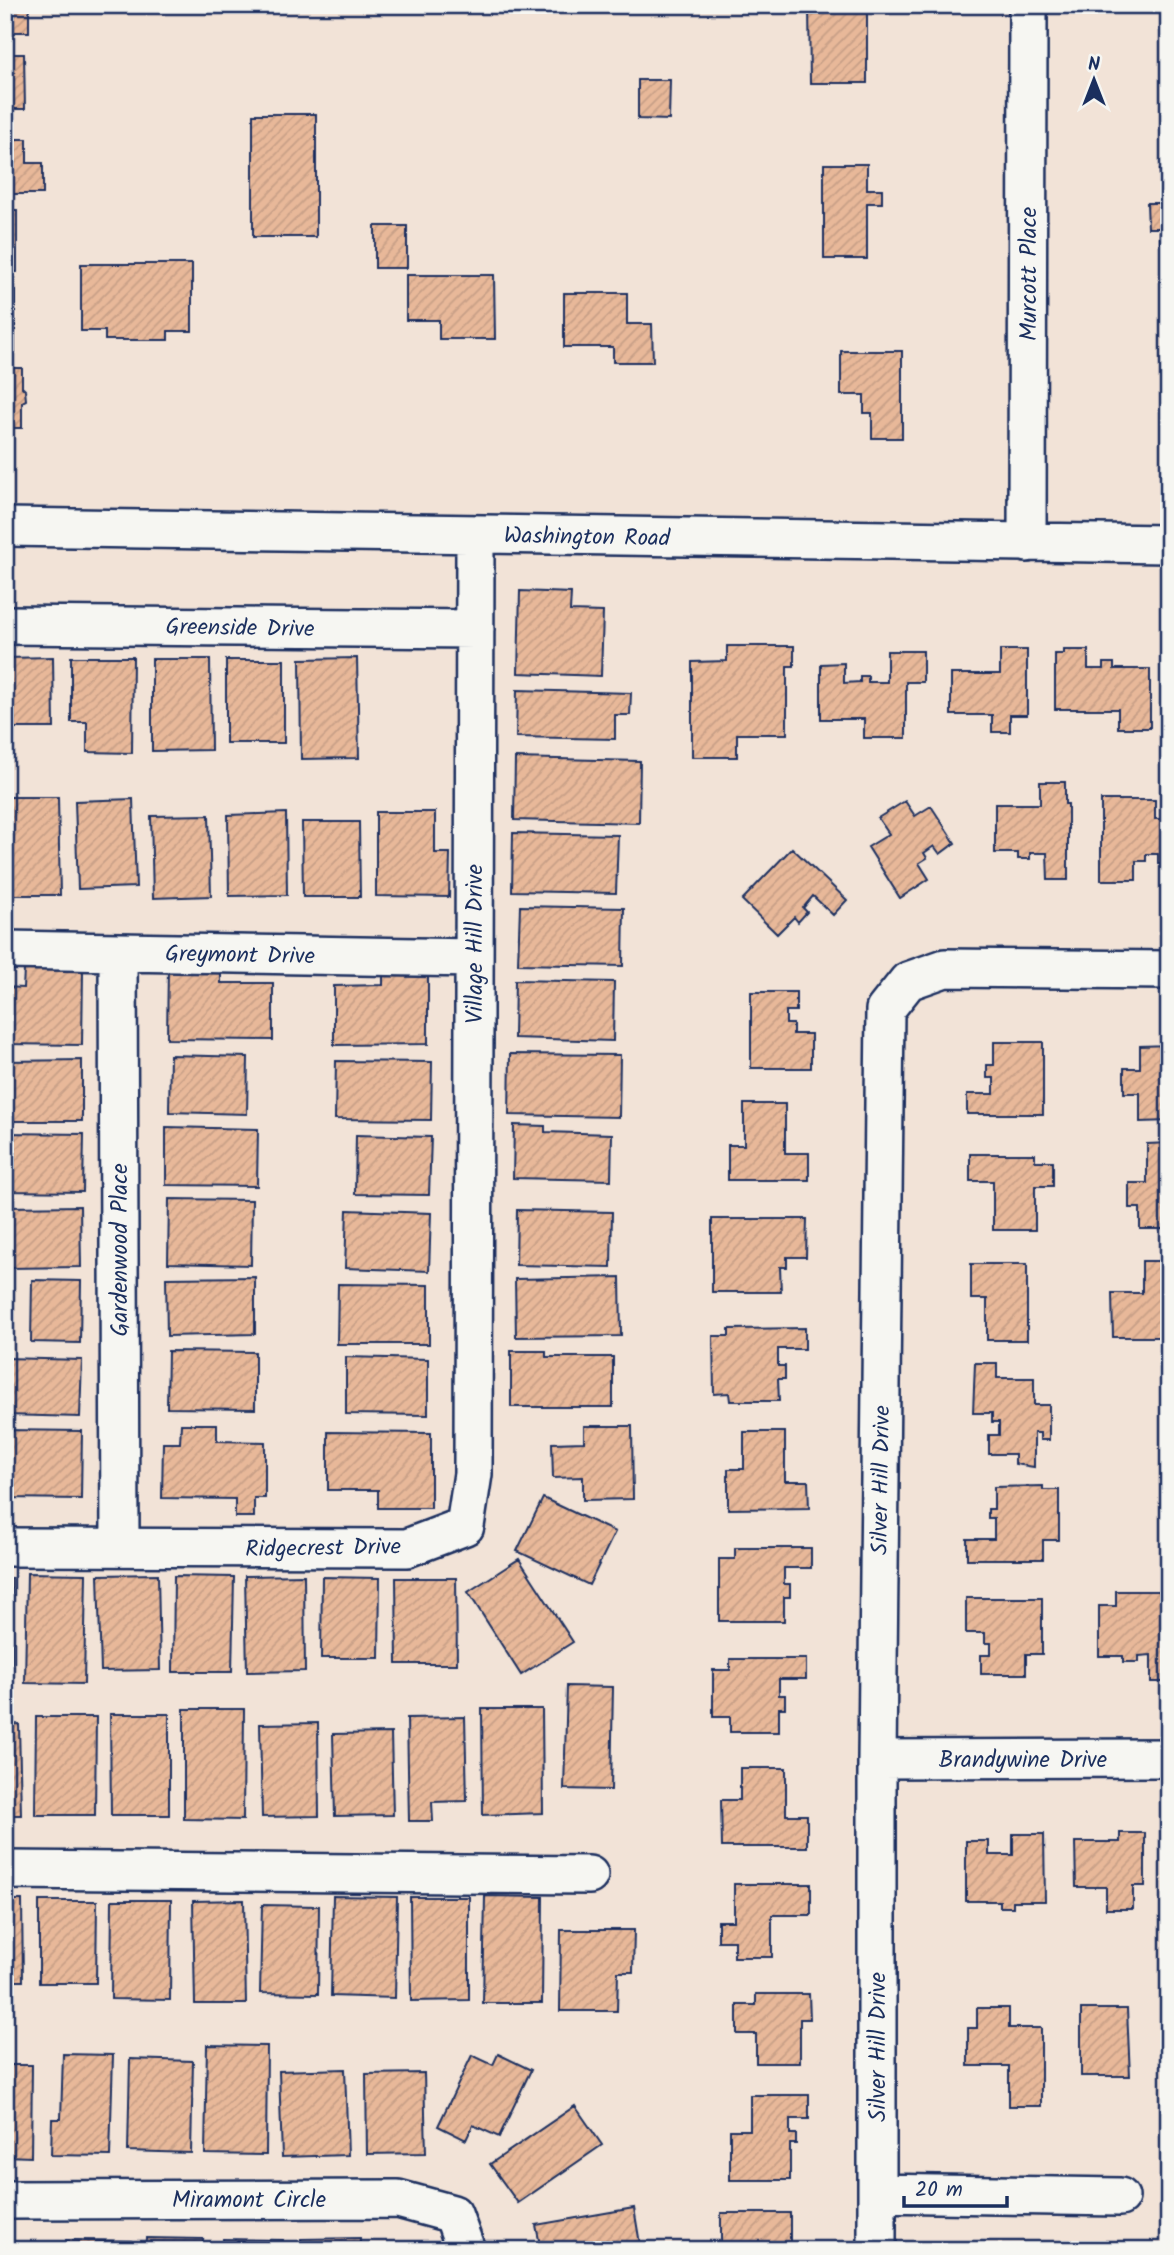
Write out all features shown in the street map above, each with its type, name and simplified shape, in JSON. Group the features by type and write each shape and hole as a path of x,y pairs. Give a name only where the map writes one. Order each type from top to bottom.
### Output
{"street":[{"name":"Murcott Place","path":"1027,543 1028,5"},
{"name":"Washington Road","path":"5,527 1169,544"},
{"name":"Village Hill Drive","path":"473,1354 475,535"},
{"name":"Greenside Drive","path":"5,625 475,629"},
{"name":"Greymont Drive","path":"5,950 474,958"},
{"name":"Gardenwood Place","path":"118,952 120,1547"},
{"name":"Silver Hill Drive","path":"877,2250 877,1759 885,1010 908,981 945,968 1169,970"},
{"name":"Ridgecrest Drive","path":"5,1547 407,1548 465,1526 473,1474 473,1354"},
{"name":"Brandywine Drive","path":"877,1759 1169,1758"},
{"path":"5,1870 589,1875"},
{"path":"877,2193 1120,2197"},
{"name":"Miramont Circle","path":"5,2200 398,2199 453,2214 466,2250"}],"building":[{"path":"5,5 29,5 29,32 5,32"},
{"path":"809,5 867,5 867,83 810,83"},
{"path":"5,54 24,54 25,109 5,109"},
{"path":"638,80 670,80 669,120 638,119"},
{"path":"253,114 316,114 316,237 253,237"},
{"path":"5,139 27,139 27,163 43,163 43,194 5,194"},
{"path":"824,164 867,164 867,189 882,189 882,203 867,203 867,259 824,259"},
{"path":"1160,170 1169,170 1169,243 1160,243 1160,228 1148,228 1147,203 1160,203"},
{"path":"5,210 17,210 17,272 5,272"},
{"path":"375,226 407,226 407,268 375,268"},
{"path":"81,264 192,264 192,331 168,331 168,340 105,340 105,331 81,331"},
{"path":"406,275 494,275 495,339 439,339 439,320 406,320"},
{"path":"5,290 15,290 15,352 5,352"},
{"path":"564,293 627,293 627,324 652,324 653,362 613,362 613,347 564,347"},
{"path":"841,351 902,351 902,438 872,438 872,413 864,413 864,395 841,395"},
{"path":"5,368 22,368 22,387 26,400 22,402 22,428 5,428"},
{"path":"520,591 571,593 570,611 603,612 601,676 518,673"},
{"path":"727,646 794,646 794,666 787,666 787,734 737,734 737,757 692,757 692,662 727,661"},
{"path":"1000,650 1027,650 1027,715 1010,715 1010,732 992,732 992,715 951,715 951,674 1000,674"},
{"path":"1064,650 1088,650 1088,669 1104,669 1104,663 1114,663 1114,669 1150,669 1150,728 1118,728 1118,709 1055,709 1055,654 1064,654"},
{"path":"887,651 923,651 923,682 906,682 906,738 864,738 864,719 821,719 821,664 844,663 844,683 860,682 860,676 868,676 868,682 887,682"},
{"path":"53,657 54,728 5,728 5,658"},
{"path":"71,657 133,657 132,753 87,752 87,722 71,722"},
{"path":"357,658 359,758 301,759 300,659"},
{"path":"152,659 210,659 211,750 152,751"},
{"path":"226,660 284,660 284,743 226,743"},
{"path":"517,690 631,693 630,715 615,715 615,739 516,737"},
{"path":"515,758 640,761 639,823 514,820"},
{"path":"1040,782 1065,782 1065,804 1068,804 1068,880 1048,880 1047,853 1030,853 1030,859 1018,859 1018,853 995,853 995,804 1040,804"},
{"path":"5,797 58,797 60,895 5,895"},
{"path":"133,799 136,887 78,889 75,801"},
{"path":"1101,800 1155,800 1155,819 1169,819 1169,864 1158,864 1158,854 1146,854 1146,861 1136,861 1136,880 1101,880"},
{"path":"905,801 915,816 931,806 955,843 940,854 934,846 924,853 927,858 919,863 929,879 900,898 868,847 889,834 878,818"},
{"path":"376,812 435,812 435,853 450,853 449,897 376,896"},
{"path":"286,813 287,895 229,896 228,815"},
{"path":"209,815 211,896 153,898 151,816"},
{"path":"302,822 359,822 360,897 303,897"},
{"path":"513,833 618,835 616,893 512,891"},
{"path":"792,848 847,900 833,915 813,896 803,908 807,912 798,922 794,917 777,934 742,900"},
{"path":"520,906 624,908 623,966 518,964"},
{"path":"168,966 221,967 221,983 273,983 273,1040 167,1039"},
{"path":"24,970 83,970 82,1045 5,1044 5,987 23,988"},
{"path":"383,970 428,970 428,1044 334,1045 334,986 383,985"},
{"path":"515,980 614,982 613,1041 514,1038"},
{"path":"751,992 796,992 796,1011 786,1011 786,1024 793,1024 793,1034 811,1034 811,1068 751,1068"},
{"path":"994,1042 1043,1042 1043,1114 967,1114 967,1094 994,1094 994,1078 987,1078 987,1065 994,1065"},
{"path":"1169,1045 1169,1121 1140,1122 1140,1093 1124,1093 1124,1068 1140,1068 1140,1046"},
{"path":"510,1054 620,1055 619,1117 509,1115"},
{"path":"170,1055 248,1057 247,1114 169,1112"},
{"path":"82,1060 82,1121 5,1121 5,1061"},
{"path":"336,1061 432,1062 431,1120 335,1119"},
{"path":"744,1104 785,1104 785,1153 809,1153 809,1180 728,1180 728,1145 744,1145"},
{"path":"514,1125 545,1126 545,1132 612,1134 611,1180 513,1178"},
{"path":"166,1127 258,1129 257,1186 166,1185"},
{"path":"5,1133 84,1134 83,1192 5,1191"},
{"path":"356,1135 431,1137 429,1195 355,1194"},
{"path":"1169,1143 1169,1229 1140,1229 1140,1208 1129,1208 1129,1183 1147,1183 1147,1144"},
{"path":"970,1154 1035,1154 1035,1161 1053,1161 1053,1186 1035,1186 1035,1230 993,1230 993,1181 970,1181"},
{"path":"169,1199 252,1200 251,1265 168,1263"},
{"path":"80,1206 81,1267 8,1268 7,1207"},
{"path":"347,1210 431,1213 429,1271 345,1268"},
{"path":"517,1210 612,1212 611,1267 516,1265"},
{"path":"712,1219 807,1219 806,1257 787,1257 787,1267 780,1267 781,1292 712,1292"},
{"path":"1142,1261 1169,1261 1169,1337 1113,1337 1112,1293 1142,1293"},
{"path":"971,1264 1027,1264 1027,1340 987,1340 987,1299 971,1299"},
{"path":"255,1277 255,1334 167,1336 166,1278"},
{"path":"620,1277 621,1336 516,1337 515,1279"},
{"path":"32,1280 81,1281 80,1343 31,1342"},
{"path":"338,1284 429,1285 429,1344 337,1344"},
{"path":"805,1328 805,1349 778,1349 778,1366 785,1366 785,1379 778,1379 779,1401 730,1401 729,1393 714,1394 713,1336 729,1336 729,1329"},
{"path":"168,1351 255,1352 255,1409 167,1408"},
{"path":"511,1351 546,1351 546,1357 613,1357 613,1407 511,1407"},
{"path":"346,1357 428,1359 428,1415 346,1414"},
{"path":"5,1358 82,1360 80,1417 5,1415"},
{"path":"975,1363 997,1363 997,1378 1034,1378 1034,1405 1049,1405 1049,1440 1040,1440 1040,1433 1034,1433 1034,1467 1015,1464 1015,1454 989,1454 989,1435 999,1435 999,1422 992,1422 992,1413 973,1413"},
{"path":"181,1424 217,1424 217,1441 265,1442 265,1498 254,1498 254,1517 235,1517 235,1499 162,1498 163,1443 180,1443"},
{"path":"584,1426 632,1426 633,1499 583,1500 583,1477 553,1478 552,1443 584,1442"},
{"path":"5,1430 82,1431 81,1499 5,1498"},
{"path":"328,1432 431,1433 431,1508 378,1508 378,1490 328,1490"},
{"path":"744,1432 785,1432 785,1481 808,1481 809,1508 728,1509 728,1469 744,1469"},
{"path":"1043,1486 1043,1490 1059,1490 1059,1540 1043,1540 1043,1559 967,1559 967,1539 994,1539 994,1518 988,1518 988,1509 994,1509 994,1487"},
{"path":"543,1498 615,1532 589,1585 517,1551"},
{"path":"735,1548 811,1548 811,1568 784,1568 784,1584 790,1584 790,1597 784,1597 784,1621 719,1621 719,1559 735,1559"},
{"path":"519,1559 573,1642 521,1675 468,1592"},
{"path":"27,1573 86,1574 84,1684 25,1683"},
{"path":"158,1574 160,1670 101,1671 98,1575"},
{"path":"304,1575 305,1671 247,1672 245,1576"},
{"path":"174,1576 234,1577 232,1672 173,1672"},
{"path":"322,1577 380,1578 379,1658 321,1658"},
{"path":"5,1578 12,1578 12,1669 5,1669"},
{"path":"396,1578 456,1578 457,1664 397,1664"},
{"path":"1116,1591 1164,1591 1164,1606 1169,1606 1169,1682 1151,1682 1151,1655 1139,1656 1139,1662 1123,1662 1123,1656 1099,1656 1099,1606 1116,1606"},
{"path":"966,1598 1042,1598 1042,1654 1026,1654 1026,1674 981,1674 981,1655 991,1655 991,1643 985,1643 985,1633 966,1633"},
{"path":"730,1659 806,1659 806,1679 779,1679 779,1695 785,1695 785,1708 779,1708 779,1732 730,1732 730,1717 713,1717 713,1670 730,1670"},
{"path":"567,1686 613,1687 611,1790 564,1789"},
{"path":"184,1709 244,1709 243,1820 184,1819"},
{"path":"482,1709 542,1709 543,1813 483,1815"},
{"path":"110,1714 169,1714 169,1815 111,1815"},
{"path":"36,1717 96,1717 95,1815 35,1815"},
{"path":"465,1717 467,1801 432,1802 433,1821 409,1821 407,1718"},
{"path":"318,1723 319,1816 262,1817 260,1724"},
{"path":"19,1724 21,1815 5,1815 5,1725"},
{"path":"391,1733 393,1815 335,1816 333,1734"},
{"path":"740,1768 786,1768 786,1815 807,1815 807,1847 722,1847 721,1800 740,1800"},
{"path":"1120,1833 1145,1833 1145,1886 1133,1886 1133,1909 1106,1909 1106,1887 1076,1887 1075,1842 1120,1842"},
{"path":"1013,1834 1044,1834 1045,1901 1013,1901 1013,1907 1000,1907 1000,1901 966,1901 966,1841 989,1841 989,1855 1013,1855"},
{"path":"734,1884 811,1884 811,1915 772,1915 772,1957 734,1957 734,1941 718,1941 718,1921 734,1921"},
{"path":"333,1896 397,1897 395,1998 331,1996"},
{"path":"485,1896 543,1897 542,2003 483,2003"},
{"path":"410,1897 469,1897 469,2000 411,2001"},
{"path":"5,1900 22,1900 23,1981 5,1981"},
{"path":"112,1900 171,1900 170,2000 111,1999"},
{"path":"244,1900 246,2004 195,2004 193,1901"},
{"path":"39,1901 97,1901 96,1983 39,1983"},
{"path":"262,1905 319,1906 318,1994 260,1993"},
{"path":"561,1930 634,1930 633,1972 618,1972 617,2011 560,2011"},
{"path":"756,1994 809,1994 810,2019 800,2019 800,2063 756,2063 756,2034 737,2034 737,2005 756,2005"},
{"path":"977,2008 1009,2008 1009,2028 1041,2028 1041,2106 1009,2106 1009,2066 968,2066 968,2028 977,2028"},
{"path":"1081,2009 1127,2009 1130,2076 1081,2076"},
{"path":"207,2045 267,2046 266,2155 205,2154"},
{"path":"63,2054 113,2055 110,2156 51,2155 52,2119 61,2119"},
{"path":"498,2054 531,2070 499,2137 473,2125 466,2140 438,2126 472,2055 493,2065"},
{"path":"130,2059 193,2061 191,2153 128,2151"},
{"path":"5,2065 32,2065 31,2157 5,2156"},
{"path":"345,2069 348,2155 282,2157 279,2071"},
{"path":"424,2073 426,2153 367,2154 366,2074"},
{"path":"750,2095 809,2095 809,2119 790,2119 790,2134 796,2134 796,2144 790,2144 790,2180 730,2180 730,2130 750,2130"},
{"path":"575,2106 602,2145 518,2203 490,2164"},
{"path":"634,2208 641,2250 541,2250 536,2225"},
{"path":"721,2213 790,2213 790,2250 721,2250"},
{"path":"146,2238 203,2239 203,2250 145,2250"},
{"path":"360,2238 360,2250 301,2250 301,2239"},
{"path":"223,2239 283,2240 283,2250 223,2250"},
{"path":"66,2240 132,2241 132,2250 66,2250"},
{"path":"50,2246 50,2250 5,2250 5,2247"}]}
